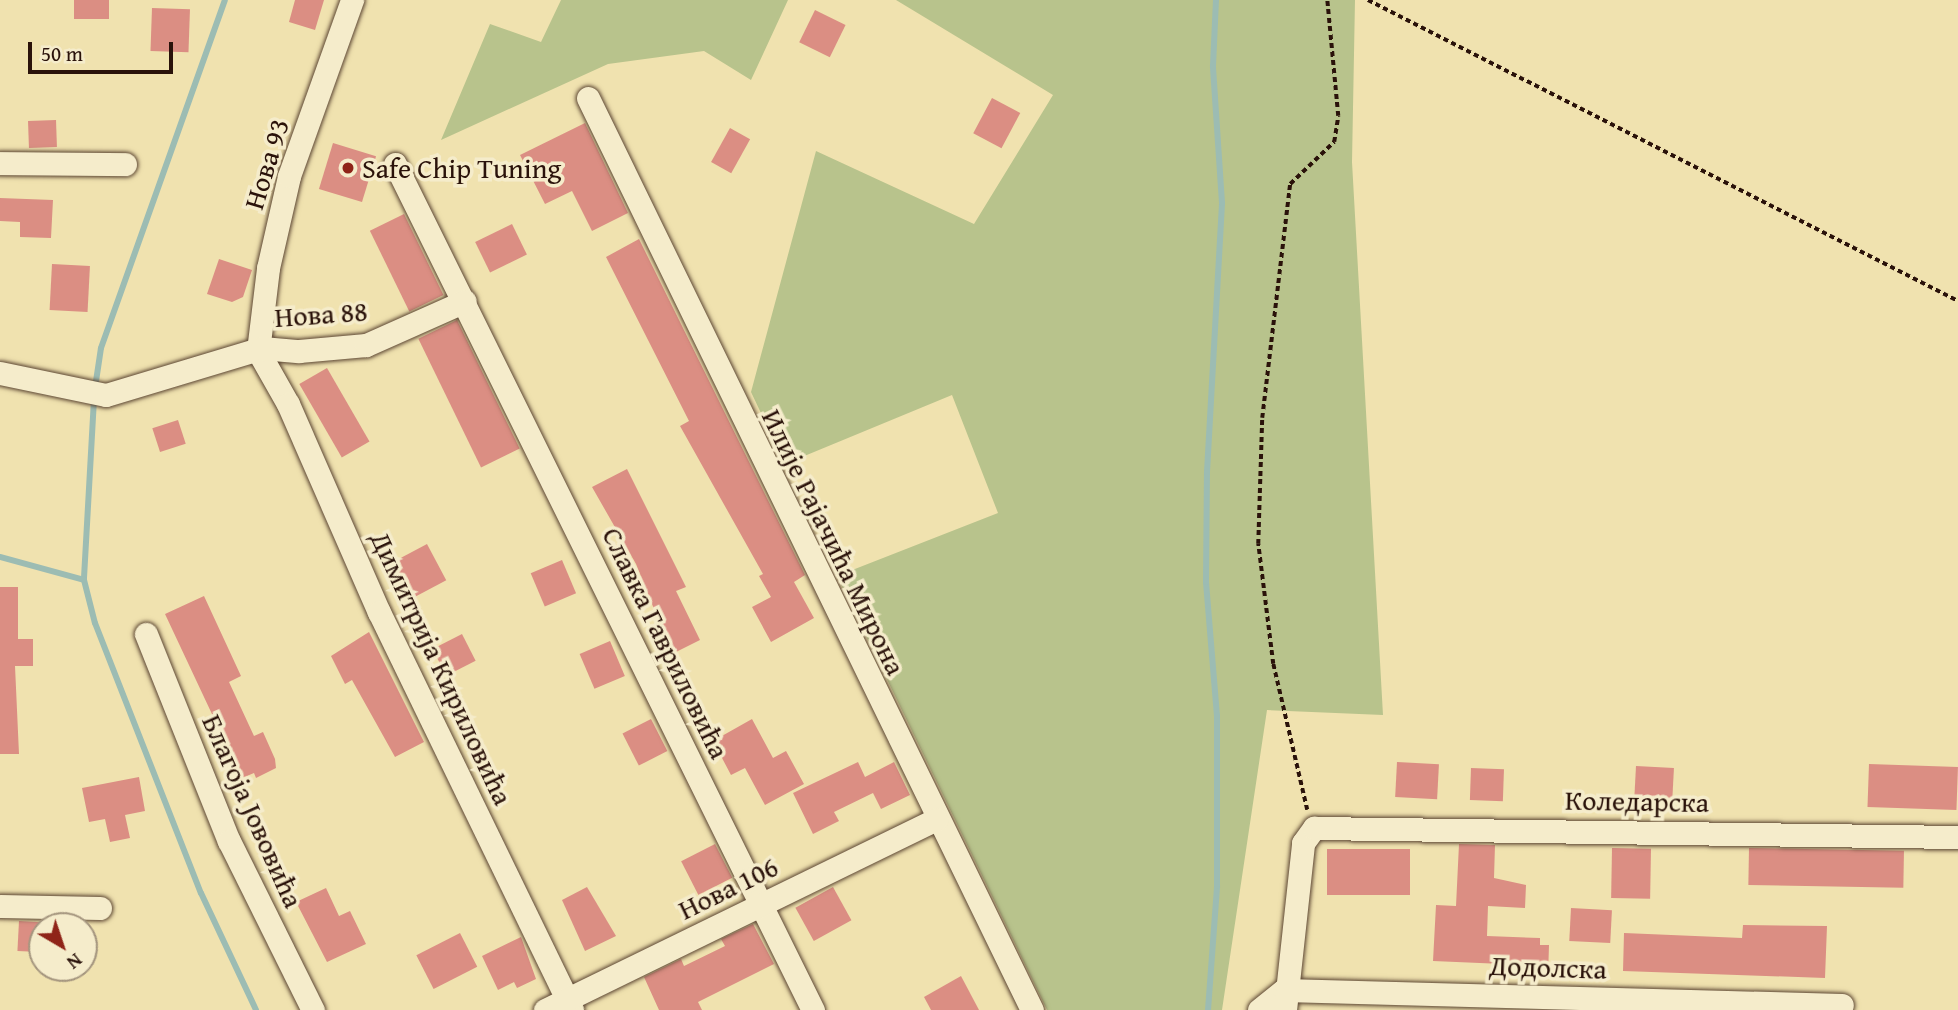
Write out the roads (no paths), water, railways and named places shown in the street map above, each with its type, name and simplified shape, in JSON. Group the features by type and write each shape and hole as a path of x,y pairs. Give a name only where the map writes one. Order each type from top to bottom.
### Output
{"street":[{"name":"Нова 93","path":"258,351 268,268 289,176 352,0"},
{"name":"Илије Рајачића Мирона","path":"588,98 936,819 1032,1010"},
{"path":"0,163 125,164"},
{"name":"Славка Гавриловића","path":"395,164 813,1010"},
{"name":"Нова 88","path":"0,373 75,392 106,395 258,351 366,345 465,301"},
{"name":"Димитрија Кириловића","path":"258,351 288,404 379,612 570,1005"},
{"name":"Благоја Јововића","path":"146,634 229,841 313,1010"},
{"name":"Нова 106","path":"545,1010 570,1005 761,904 936,819"},
{"name":"Коледарска","path":"1284,1000 1303,843 1314,828 1958,837"},
{"path":"0,906 100,908"},
{"path":"1259,1010 1284,1000"},
{"name":"Додолска","path":"1284,1000 1842,1005"}],"waterway":[{"path":"95,388 101,348 225,0"},
{"path":"1208,1010 1217,886 1217,716 1206,582 1207,472 1222,203 1213,66 1216,0"},
{"path":"94,399 84,580 95,623 201,893 256,1010"},
{"path":"0,557 84,580"}],"place":[{"name":"Safe Chip Tuning","path":"348,168"}]}
